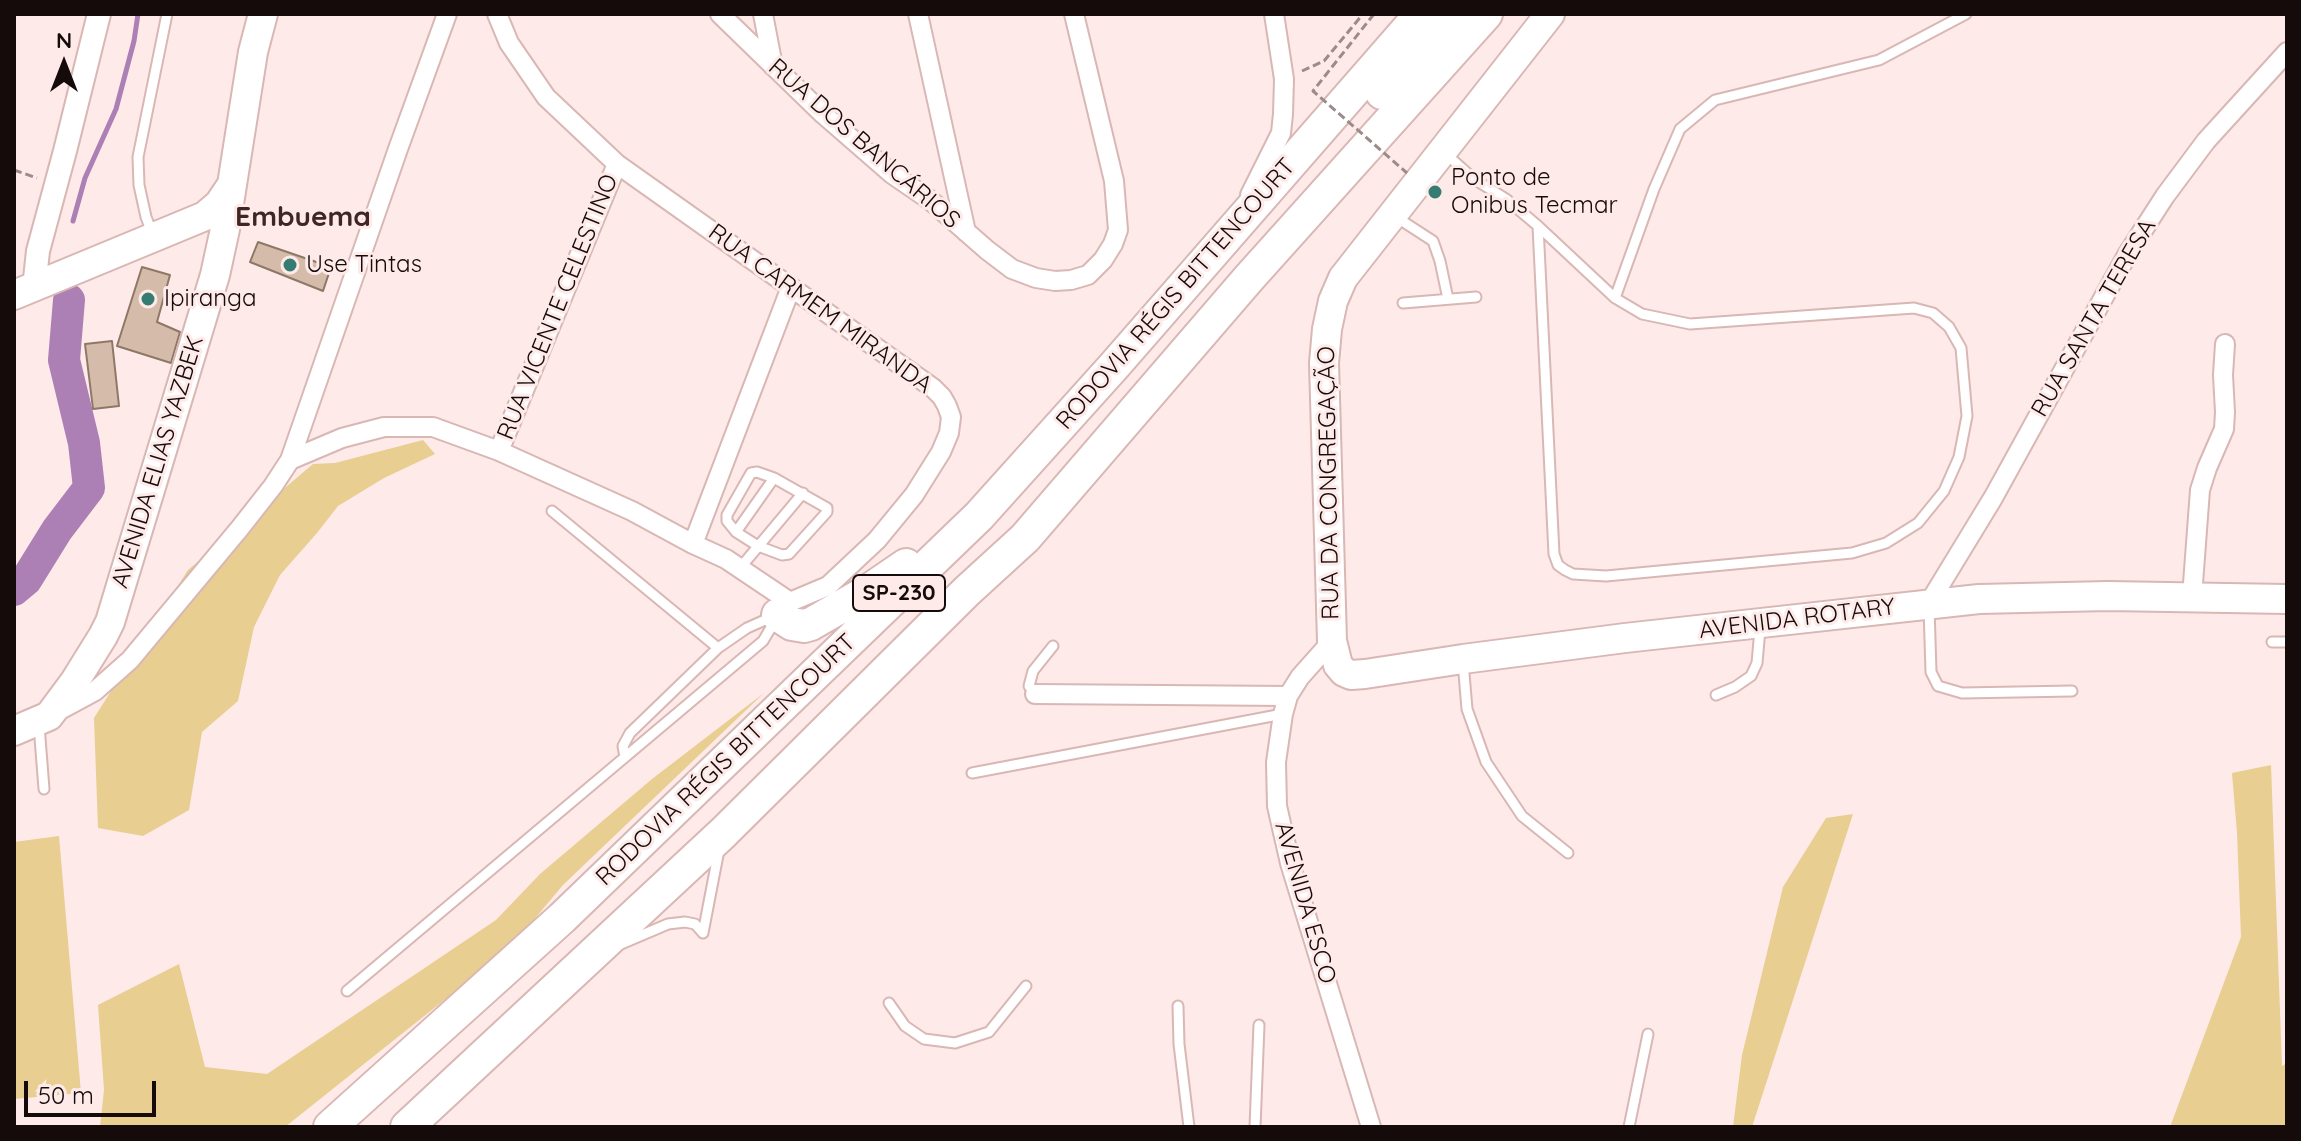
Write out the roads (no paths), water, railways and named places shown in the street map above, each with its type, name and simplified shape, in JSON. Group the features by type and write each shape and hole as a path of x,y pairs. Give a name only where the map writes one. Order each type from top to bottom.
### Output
{"highway":[{"path":"1215,250 1248,198 1390,23 1402,14"},
{"name":"RODOVIA RÉGIS BITTENCOURT","path":"330,1127 562,918 979,516 1421,14"},
{"path":"1114,366 1241,243 1372,104 1451,14"},
{"name":"RODOVIA RÉGIS BITTENCOURT","path":"407,1127 723,833 967,591 1025,538 1249,278 1486,14"},
{"path":"784,608 792,624 811,624 868,591 979,516"}],"main road":[{"name":"AVENIDA ELIAS YAZBEK","path":"34,723 75,681 110,622 214,281 253,52 263,14"},
{"name":"RUA DA CONGREGAÇÃO","path":"1332,641 1324,363 1333,301 1343,278 1550,14"},
{"path":"24,291 212,211 232,185"},
{"path":"161,235 183,236 201,244 208,253 214,281"},
{"name":"AVENIDA ROTARY","path":"1332,641 1338,665 1351,675 1929,603 2108,596 2287,599"}],"street":[{"path":"24,291 56,186 99,14"},
{"path":"34,723 95,691 130,660 240,528 290,460 447,14"},
{"name":"RUA CARMEM MIRANDA","path":"497,14 509,43 546,97 617,164 942,397 951,417 949,433 914,495 877,540 828,586 784,608"},
{"name":"RUA DOS BANCÁRIOS","path":"720,14 773,67 892,174 930,200 1012,269 1055,281 1088,275 1103,260 1118,230 1114,181 1074,14"},
{"path":"763,14 773,67"},
{"path":"918,14 966,232"},
{"path":"1248,198 1281,133 1284,79 1274,14"},
{"name":"RUA SANTA TERESA","path":"1929,603 1993,498 2135,243 2165,196 2206,141 2287,52"},
{"name":"RUA VICENTE CELESTINO","path":"499,451 617,164"},
{"path":"693,544 791,287"},
{"path":"2192,597 2200,490 2224,429 2225,344"},
{"path":"290,460 342,438 384,427 433,427 499,451 632,511 740,568 784,608"},
{"path":"110,622 114,639 130,660"},
{"name":"AVENIDA ESCO","path":"1332,641 1300,677 1286,705 1276,762 1277,806 1290,863 1371,1127"},
{"path":"1035,694 1286,705"}],"lane":[{"path":"161,235 146,217 139,185 138,157 167,14"},
{"path":"1615,298 1654,189 1680,129 1715,100 1879,60 1966,14"},
{"path":"1444,151 1474,179 1506,199 1538,226 1615,298 1642,314 1690,324 1914,308 1933,313 1949,327 1961,348 1967,416 1959,457 1944,491 1918,523 1886,543 1852,553 1606,576 1573,574 1565,570 1558,565 1554,554 1538,226"},
{"path":"1393,216 1433,241 1448,299"},
{"path":"1403,303 1476,297"},
{"path":"751,473 774,478 803,493 827,508 827,512 789,554 782,555 758,546 736,532 727,521 727,515 751,473"},
{"path":"736,532 774,478"},
{"path":"740,568 803,493"},
{"path":"552,511 718,648"},
{"path":"1929,603 1931,672 1938,686 1962,693 2072,691"},
{"path":"625,757 623,746 630,733 718,648 784,608"},
{"path":"347,991 763,641 784,608"},
{"path":"1716,695 1751,676 1757,663 1760,623"},
{"path":"2272,642 2287,642"},
{"path":"1035,694 1029,686 1033,671 1053,646"},
{"path":"1463,659 1467,709 1486,762 1522,816 1568,853"},
{"path":"972,773 1286,705"},
{"path":"34,723 44,789"},
{"path":"592,957 668,924 695,924 703,933 723,833"},
{"path":"889,1003 905,1026 924,1039 955,1043 989,1032 1026,986"},
{"path":"1178,1006 1179,1044 1189,1127"},
{"path":"1255,1127 1259,1025"},
{"path":"1629,1127 1648,1034"}],"waterway":[{"path":"73,221 85,178 116,109 138,14"},
{"path":"14,590 26,580 57,530 89,488 84,443 64,360 69,300"}],"place":[{"name":"Ponto de Onibus Tecmar","path":"1435,192"},
{"name":"Use Tintas","path":"290,265"},
{"name":"Ipiranga","path":"148,299"}],"district":[{"name":"Embuema","path":"303,218"}]}
